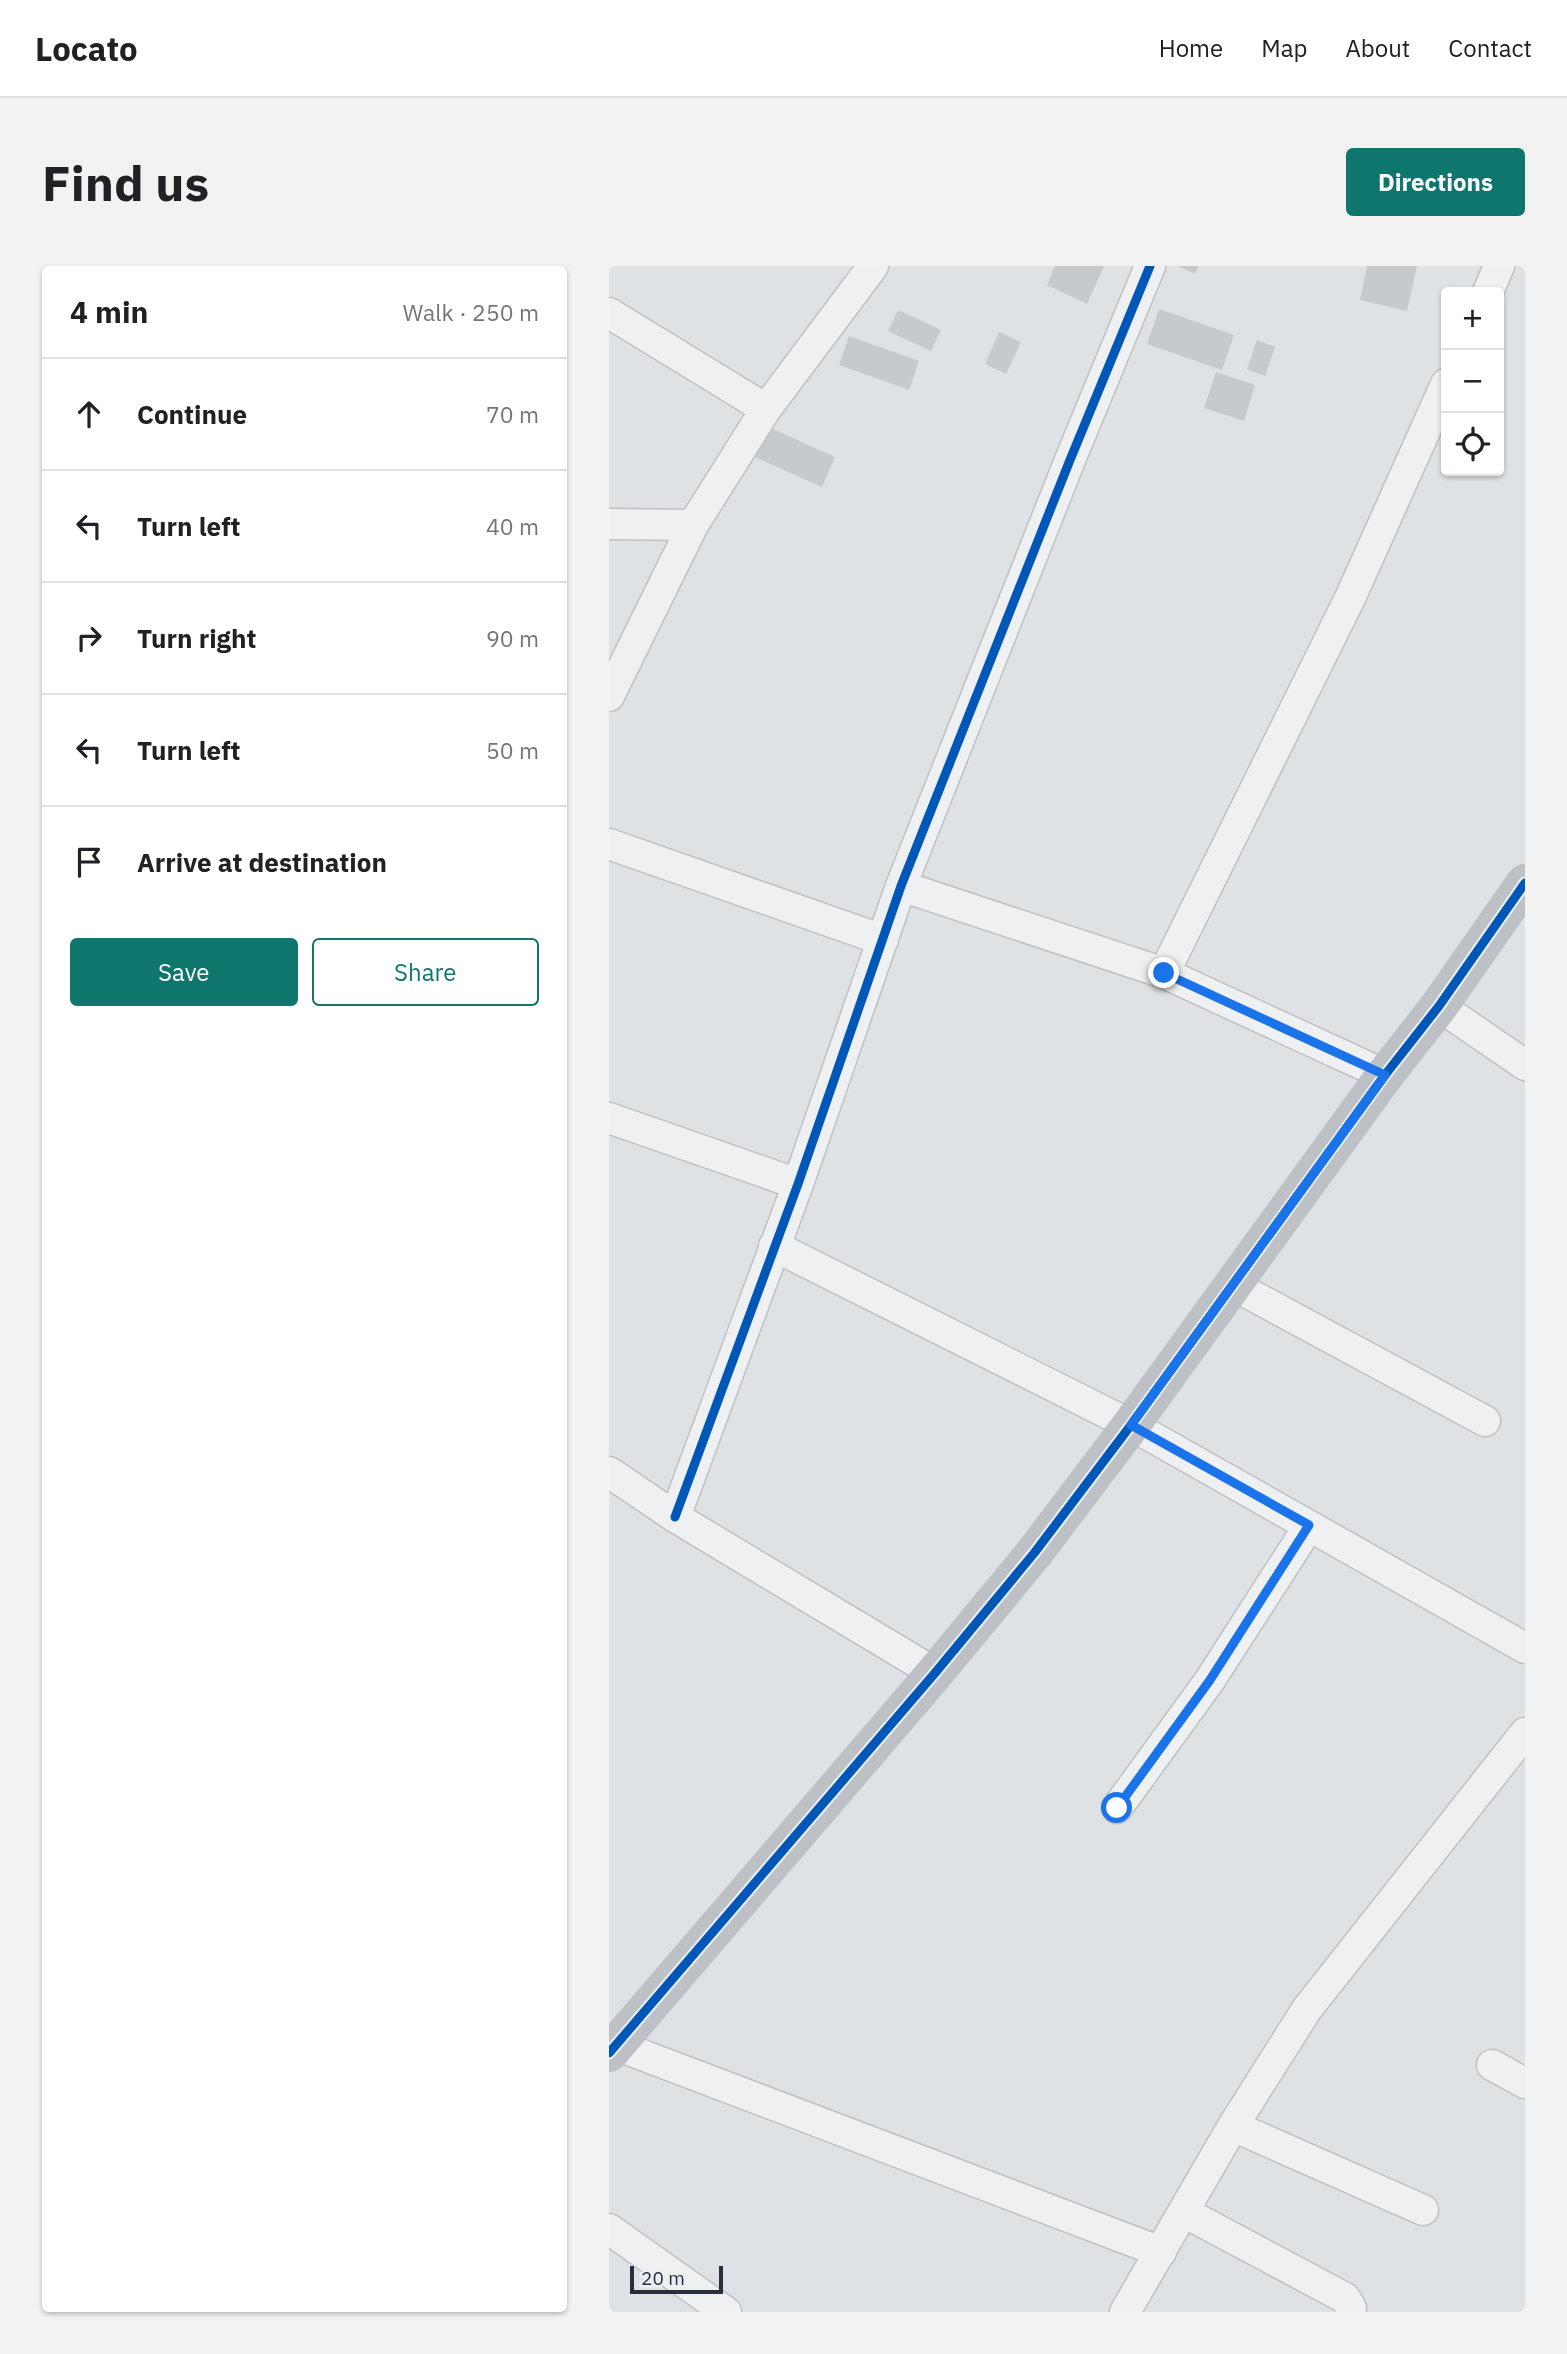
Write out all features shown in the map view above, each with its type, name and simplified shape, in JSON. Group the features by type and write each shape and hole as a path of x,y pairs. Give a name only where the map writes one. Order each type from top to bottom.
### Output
{"street":[{"path":"609,696 693,525 766,409 873,266"},
{"path":"675,1517 798,1184 901,886 1150,266"},
{"path":"1489,287 1499,266"},
{"path":"609,313 766,409"},
{"path":"1164,973 1351,596 1441,395"},
{"path":"609,524 693,525"},
{"path":"609,844 883,940"},
{"path":"1161,2252 613,2049 1035,1552 1131,1425 1385,1075 1439,1006 1525,883"},
{"path":"901,886 1164,973 1385,1075"},
{"path":"1439,1006 1525,1065"},
{"path":"609,1118 798,1184"},
{"path":"774,1246 1131,1425 1525,1648"},
{"path":"1233,1285 1485,1421"},
{"path":"609,1472 675,1517 935,1673"},
{"path":"1117,1808 1210,1680 1309,1525"},
{"path":"1125,2312 1233,2126 1307,2009 1525,1732"},
{"path":"1492,2065 1525,2083"},
{"path":"1233,2126 1423,2210"},
{"path":"1184,2212 1345,2298 1351,2312"},
{"path":"609,2229 726,2312"}],"building":[{"path":"1055,266 1104,266 1087,304 1047,285"},
{"path":"1178,266 1199,266 1195,274"},
{"path":"1367,266 1417,266 1407,311 1360,300"},
{"path":"1159,309 1234,335 1222,370 1147,344"},
{"path":"898,310 941,330 931,351 888,331"},
{"path":"999,332 1021,342 1006,374 985,364"},
{"path":"849,336 919,361 909,390 839,365"},
{"path":"1257,340 1275,347 1265,376 1247,369"},
{"path":"1216,372 1255,385 1244,421 1204,408"},
{"path":"764,425 835,457 822,487 750,455"}],"cycle path":[{"path":"675,1517 798,1184 901,886 1150,266"},
{"path":"609,2053 935,1673 1035,1552 1131,1425 1385,1075 1439,1006 1525,883"}],"route":[{"path":"1117,1808 1210,1680 1309,1525 1131,1425 1385,1075 1164,973"}]}
